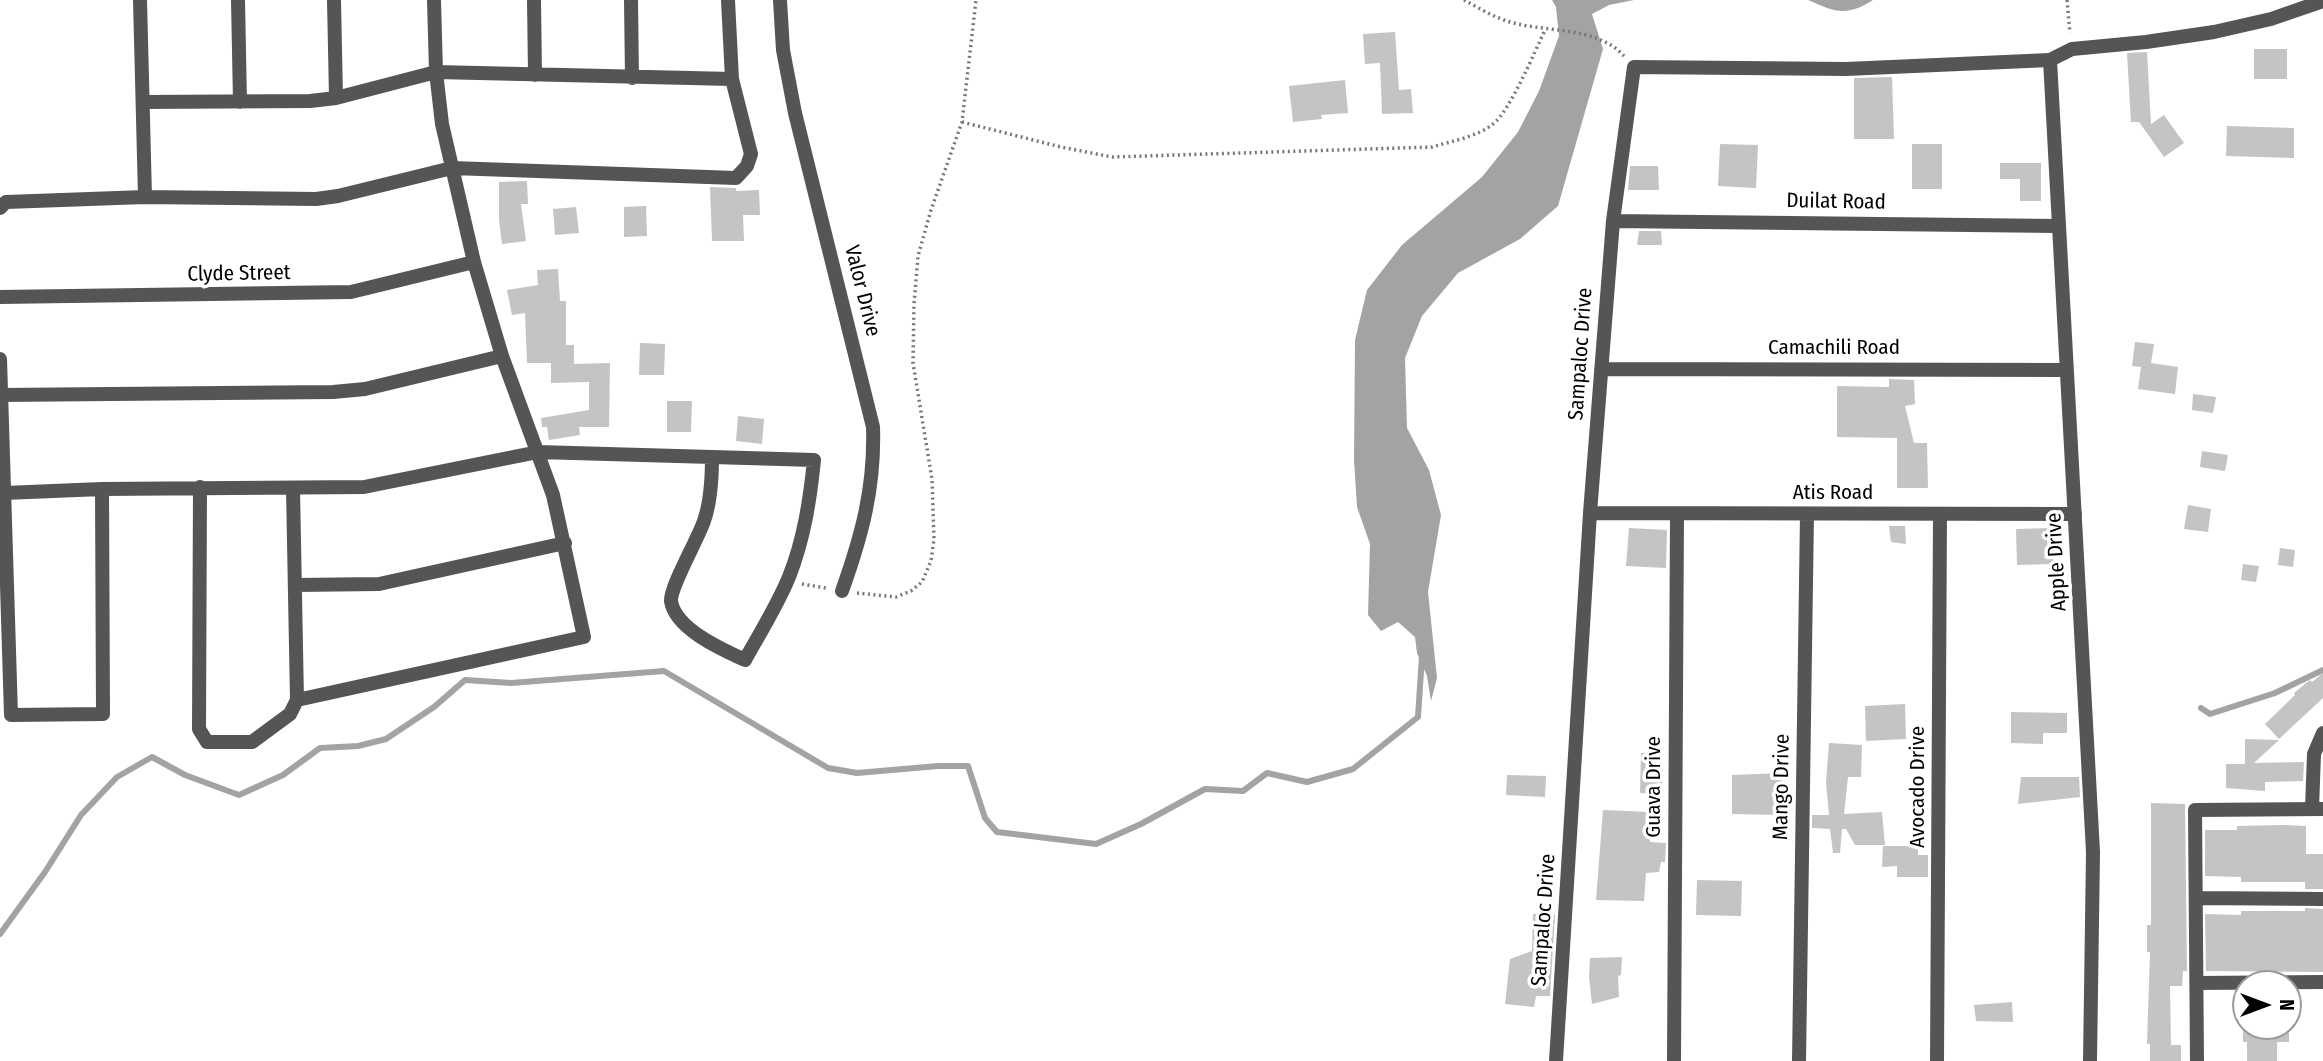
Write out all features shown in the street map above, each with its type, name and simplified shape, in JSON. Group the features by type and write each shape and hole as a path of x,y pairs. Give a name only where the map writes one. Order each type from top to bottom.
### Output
{"street":[{"path":"140,0 145,197"},
{"path":"237,0 240,102"},
{"path":"334,0 336,98"},
{"path":"297,700 584,637 553,495 502,356 474,262 442,124 436,72 434,0"},
{"path":"534,0 535,75"},
{"path":"631,0 632,78"},
{"path":"0,208 6,202 145,197 316,198 338,196 452,168 736,178 747,166 751,154 732,79 728,0"},
{"name":"Valor Drive","path":"780,0 783,50 795,113 873,427 873,474 869,499 863,528 842,592"},
{"path":"1634,67 1846,69 2050,60 2071,49 2214,32 2271,19 2323,1"},
{"name":"Apple Drive","path":"2050,60 2093,852 2090,1061"},
{"name":"Sampaloc Drive","path":"1556,1061 1601,369 1613,221 1634,67"},
{"path":"143,102 336,98 436,72 732,79"},
{"name":"Duilat Road","path":"1613,221 2058,226"},
{"name":"Clyde Street","path":"0,298 351,292 474,262"},
{"path":"1,394 333,392 365,388 502,356"},
{"path":"0,359 11,715 103,715 102,489"},
{"name":"Camachili Road","path":"1601,369 2066,370"},
{"path":"4,492 200,487 365,487 538,452 712,457 814,460 801,541 788,580 745,660 715,647 689,628 677,615 672,604 671,593 694,548 705,519 712,483 712,457"},
{"path":"200,487 199,729 207,742 252,742 290,714 297,700 293,489"},
{"name":"Atis Road","path":"1590,513 2075,514"},
{"name":"Guava Drive","path":"1674,1061 1677,514"},
{"name":"Mango Drive","path":"1799,1061 1807,514"},
{"name":"Avocado Drive","path":"1937,1061 1940,514"},
{"path":"295,585 379,584 565,543"},
{"path":"2197,1061 2195,810 2317,809 2314,754 2323,733"},
{"path":"2196,898 2323,899"},
{"path":"2197,982 2323,982"}],"path":[{"path":"788,580 842,592 896,597 911,592 922,582 931,561 934,539 932,479 913,363 914,304 918,256 962,122 976,0"},
{"path":"1464,0 1504,21 1585,35 1614,46 1634,67"},
{"path":"2067,0 2071,49"},
{"path":"962,122 1112,157 1432,147 1469,136 1494,124 1514,94 1545,30"}],"shaded area":[{"path":"1552,0 1634,0 1609,5 1592,14 1603,49 1558,206 1520,239 1458,273 1422,316 1405,358 1407,428 1429,470 1441,515 1428,592 1437,678 1431,701 1427,676 1417,653 1415,637 1398,622 1381,631 1368,615 1370,544 1357,507 1354,460 1355,340 1367,290 1402,245 1482,177 1518,132 1539,91 1559,36 1556,7"},
{"path":"1808,0 1873,0 1855,9 1840,11"}],"building":[{"path":"1395,32 1399,90 1411,89 1413,113 1382,114 1380,63 1365,64 1363,34"},
{"path":"2254,49 2287,49 2287,79 2254,79"},
{"path":"2147,52 2151,124 2164,115 2184,143 2164,157 2139,122 2131,122 2127,53"},
{"path":"1892,77 1894,139 1854,139 1854,78"},
{"path":"1345,80 1348,113 1321,115 1322,119 1293,122 1289,86"},
{"path":"2227,126 2294,128 2294,158 2226,156"},
{"path":"1720,144 1758,145 1756,188 1718,186"},
{"path":"1912,144 1942,144 1942,189 1912,189"},
{"path":"2000,163 2041,163 2041,201 2020,201 2020,179 2000,179"},
{"path":"1630,166 1658,166 1659,190 1628,190"},
{"path":"527,181 528,204 521,204 526,241 502,244 499,182"},
{"path":"710,187 736,188 736,191 759,190 760,215 743,215 744,241 712,241"},
{"path":"646,206 647,236 624,237 624,207"},
{"path":"576,207 579,233 555,235 553,209"},
{"path":"1639,231 1661,231 1662,245 1637,245"},
{"path":"558,269 560,301 566,301 566,345 574,345 574,364 610,363 609,427 579,427 580,435 549,440 547,427 542,427 541,418 589,410 589,382 551,383 551,363 527,363 525,313 512,315 507,290 538,285 537,270"},
{"path":"2135,342 2154,344 2151,363 2178,367 2175,394 2138,389 2141,367 2132,366"},
{"path":"640,343 665,344 664,375 639,375"},
{"path":"1889,379 1914,380 1915,404 1905,406 1914,443 1927,443 1928,488 1897,488 1897,438 1837,437 1837,386 1889,387"},
{"path":"2193,394 2216,397 2213,413 2192,410"},
{"path":"667,401 692,401 691,432 667,432"},
{"path":"738,416 764,419 762,444 736,441"},
{"path":"2202,451 2228,455 2225,471 2200,467"},
{"path":"2188,505 2211,509 2208,532 2184,529"},
{"path":"1889,526 1905,526 1906,544 1891,542"},
{"path":"1629,528 1667,530 1666,568 1626,566"},
{"path":"2052,528 2053,564 2017,565 2016,529"},
{"path":"2280,548 2295,550 2293,567 2278,565"},
{"path":"2243,564 2259,566 2256,582 2241,580"},
{"path":"2323,673 2323,698 2279,739 2265,724 2294,693"},
{"path":"1905,704 1906,739 1866,741 1865,706"},
{"path":"2011,712 2067,713 2067,733 2043,733 2043,744 2011,743"},
{"path":"2245,739 2279,740 2254,763 2304,762 2303,781 2265,782 2265,791 2226,788 2226,764 2245,764"},
{"path":"1829,743 1862,745 1861,777 1848,777 1844,814 1882,812 1885,845 1855,845 1846,829 1842,829 1840,853 1833,853 1830,829 1812,828 1812,815 1829,815 1826,782"},
{"path":"1641,753 1663,753 1662,794 1640,793"},
{"path":"1783,773 1783,815 1732,814 1732,775"},
{"path":"1507,775 1546,776 1545,797 1506,795"},
{"path":"2021,777 2079,777 2080,797 2018,804"},
{"path":"2151,803 2185,804 2187,971 2183,971 2182,986 2170,986 2171,1045 2181,1045 2181,1061 2150,1061 2150,1044 2147,1044"},
{"path":"1603,810 1650,812 1650,842 1666,843 1665,862 1661,862 1659,872 1646,873 1644,901 1596,900"},
{"path":"2306,826 2306,854 2323,854 2323,889 2305,889 2305,882 2241,882 2241,877 2205,876 2205,830"},
{"path":"1883,846 1918,846 1918,855 1928,855 1928,877 1897,877 1897,866 1882,867"},
{"path":"1697,880 1742,881 1741,916 1696,915"},
{"path":"2305,908 2323,909 2323,972 2206,971 2205,914 2305,911"},
{"path":"1533,914 1555,915 1550,996 1536,996 1534,1007 1505,1004 1510,959 1532,951"},
{"path":"1622,957 1621,975 1618,976 1619,997 1592,1004 1590,958"},
{"path":"2012,1002 2013,1022 1976,1021 1974,1005"},
{"path":"2289,1040 2277,1042 2277,1061 2247,1061 2247,1042 2243,1042"}],"waterway":[{"path":"0,934 45,872 81,815 117,777 152,757 185,775 239,795 283,775 320,748 358,746 386,739 434,707 465,680 511,683 664,671 828,768 857,773 968,766 985,818 997,832 1096,844 1141,824 1205,789 1243,791 1267,773 1307,782 1353,769 1418,717 1422,656"},
{"path":"2201,708 2210,714 2275,693 2323,670"}]}
